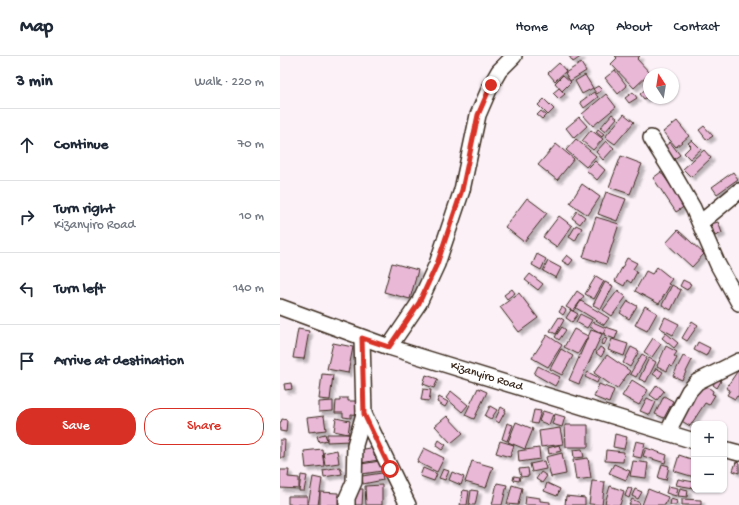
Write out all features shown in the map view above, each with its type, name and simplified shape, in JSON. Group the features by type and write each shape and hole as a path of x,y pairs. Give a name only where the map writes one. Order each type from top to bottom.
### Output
{"street":[{"path":"389,347 419,303 437,264 462,190 478,115 499,71 514,56"},
{"path":"651,138 693,208 718,265 739,303"},
{"path":"700,223 739,191"},
{"name":"Kizanyiro Road","path":"280,307 389,347 691,440"},
{"path":"347,505 347,498 354,482 355,445 364,414 362,338"},
{"path":"667,433 689,391 697,382 739,361"},
{"path":"364,414 408,505"},
{"path":"727,450 739,453"}],"building":[{"path":"569,56 582,56 573,62"},
{"path":"615,56 640,56 637,59 645,68 643,68 643,80 634,88 611,64 617,58"},
{"path":"559,63 566,71 555,81 548,73"},
{"path":"581,63 586,71 570,81 565,73"},
{"path":"615,70 627,86 618,94 605,78"},
{"path":"563,75 571,82 562,91 555,83"},
{"path":"585,75 593,88 582,94 575,81"},
{"path":"598,86 602,90 597,94 593,89"},
{"path":"559,88 565,94 559,99 553,93"},
{"path":"594,92 598,97 584,108 580,102"},
{"path":"633,92 637,98 629,103 625,98"},
{"path":"606,94 616,107 593,126 582,114"},
{"path":"544,99 554,109 548,115 538,105"},
{"path":"541,111 546,115 542,119 537,115"},
{"path":"612,114 617,118 605,132 600,128"},
{"path":"624,114 634,122 615,144 605,137"},
{"path":"579,117 587,126 574,138 566,128"},
{"path":"677,121 689,136 676,147 663,132"},
{"path":"704,126 713,136 707,140 699,130"},
{"path":"598,129 604,134 602,137 596,132"},
{"path":"591,130 603,139 593,150 582,141"},
{"path":"576,139 596,156 586,167 566,150"},
{"path":"692,140 701,149 690,159 684,153 691,146 688,143"},
{"path":"606,141 614,148 603,160 596,152"},
{"path":"670,142 680,155 674,159 664,147"},
{"path":"556,144 574,159 557,180 538,165"},
{"path":"704,150 711,158 691,177 683,169"},
{"path":"621,156 642,164 630,194 609,187"},
{"path":"595,161 605,170 597,180 586,170"},
{"path":"661,172 685,206 676,212 653,178"},
{"path":"733,172 738,179 717,194 712,187"},
{"path":"582,184 600,197 588,215 570,203"},
{"path":"606,192 626,199 617,221 598,214"},
{"path":"527,198 547,213 524,242 505,227"},
{"path":"577,211 585,217 580,224 572,218"},
{"path":"559,216 572,226 557,247 543,237"},
{"path":"596,217 619,224 606,264 583,257"},
{"path":"718,222 722,233 715,236 711,224"},
{"path":"576,225 582,228 575,241 569,237"},
{"path":"678,230 704,254 692,267 666,243"},
{"path":"537,254 546,259 541,270 532,265"},
{"path":"567,255 573,260 569,265 562,261"},
{"path":"627,258 637,263 633,269 637,272 631,283 627,280 624,286 615,281"},
{"path":"548,261 561,268 556,278 543,271"},
{"path":"392,263 418,270 410,299 384,292"},
{"path":"657,267 672,279 668,284 670,285 659,304 635,291 646,271 652,274"},
{"path":"530,274 543,284 538,290 525,280"},
{"path":"596,276 604,281 594,299 585,294"},
{"path":"683,280 691,284 687,290 680,286"},
{"path":"605,282 613,286 601,309 593,305"},
{"path":"672,285 681,290 671,310 662,305"},
{"path":"512,289 515,293 507,299 504,295"},
{"path":"618,290 626,297 612,316 603,310"},
{"path":"577,291 584,296 573,311 566,307"},
{"path":"519,293 538,318 519,332 500,307"},
{"path":"581,301 609,318 604,325 576,308"},
{"path":"628,301 637,306 629,319 620,313"},
{"path":"645,306 657,313 647,331 635,325"},
{"path":"562,307 566,310 563,315 559,312"},
{"path":"571,310 578,314 572,322 566,318"},
{"path":"580,314 592,320 587,328 576,322"},
{"path":"559,317 564,320 556,334 550,331"},
{"path":"665,317 679,324 673,335 660,328"},
{"path":"692,321 698,325 687,341 682,338"},
{"path":"593,322 606,328 603,334 590,327"},
{"path":"562,327 566,330 559,340 555,337"},
{"path":"606,327 618,331 615,339 604,335"},
{"path":"298,329 309,331 304,359 293,358"},
{"path":"574,329 588,336 578,354 564,347"},
{"path":"591,330 602,334 579,384 569,380"},
{"path":"666,333 678,343 674,348 662,338"},
{"path":"547,335 562,345 548,367 532,358"},
{"path":"604,338 607,339 604,345 601,344"},
{"path":"653,338 661,344 652,357 644,352"},
{"path":"612,339 628,344 624,356 608,350"},
{"path":"698,342 710,348 706,356 694,350"},
{"path":"333,343 353,347 348,373 327,369"},
{"path":"666,346 677,352 674,356 677,358 672,367 670,365 667,371 657,366"},
{"path":"600,347 605,350 601,357 596,353"},
{"path":"631,347 639,351 630,367 623,363"},
{"path":"561,349 573,356 562,375 550,369"},
{"path":"642,354 647,357 636,377 630,374"},
{"path":"607,355 630,371 617,389 594,373"},
{"path":"683,356 692,360 682,380 673,376"},
{"path":"649,358 656,362 646,382 639,379"},
{"path":"538,366 560,377 555,386 534,374"},
{"path":"656,368 663,372 659,378 653,374"},
{"path":"739,369 739,397 737,396 735,399 727,395 730,390 726,388"},
{"path":"588,372 599,378 597,383 585,377"},
{"path":"322,374 333,375 330,400 319,399"},
{"path":"426,375 438,379 434,388 423,384"},
{"path":"717,378 721,381 717,388 713,385"},
{"path":"632,380 648,390 639,405 622,396"},
{"path":"291,383 292,389 285,390 284,384"},
{"path":"599,384 614,390 609,403 594,397"},
{"path":"704,384 713,391 712,394 715,395 709,405 705,403 693,421 691,421 690,426 680,420 695,397 691,395"},
{"path":"657,385 664,391 657,400 650,395"},
{"path":"478,388 487,392 474,419 465,415"},
{"path":"423,389 431,390 429,401 421,400"},
{"path":"451,391 468,405 462,412 446,398"},
{"path":"664,396 673,401 664,418 655,414"},
{"path":"439,397 448,402 445,407 437,402"},
{"path":"340,398 348,398 348,401 362,401 361,415 351,414 351,418 343,417 343,413 335,413 336,401 340,401"},
{"path":"647,398 656,402 650,415 640,411"},
{"path":"333,401 333,411 319,412 319,402"},
{"path":"490,406 497,410 491,419 485,416"},
{"path":"501,407 506,410 499,423 495,420"},
{"path":"534,410 541,411 537,424 531,423"},
{"path":"543,411 553,414 549,425 539,421"},
{"path":"555,414 565,417 562,427 552,424"},
{"path":"324,416 326,430 309,432 307,418"},
{"path":"447,416 463,433 451,443 435,426"},
{"path":"336,418 350,421 348,434 334,431"},
{"path":"282,419 287,420 286,432 280,431 280,422"},
{"path":"516,422 533,429 525,449 508,442"},
{"path":"507,423 513,425 507,441 502,439"},
{"path":"565,425 588,425 588,447 566,447"},
{"path":"560,428 563,444 541,447 539,431"},
{"path":"325,434 327,440 319,442 317,436"},
{"path":"327,434 349,434 350,441 327,442"},
{"path":"615,434 627,437 624,449 613,447"},
{"path":"280,440 285,440 284,458 280,458"},
{"path":"439,440 446,445 442,450 436,446"},
{"path":"500,441 514,445 510,457 496,453"},
{"path":"636,441 645,443 641,458 632,456"},
{"path":"559,445 561,451 549,454 548,448"},
{"path":"376,447 378,460 361,463 359,450"},
{"path":"424,448 444,458 437,472 417,462"},
{"path":"539,448 540,459 519,462 518,451"},
{"path":"646,448 667,455 665,463 643,456"},
{"path":"322,449 324,466 306,468 304,451"},
{"path":"582,449 584,457 574,458 573,450"},
{"path":"337,450 339,463 325,465 323,453"},
{"path":"606,450 624,452 623,462 605,461"},
{"path":"562,453 566,474 551,477 546,457"},
{"path":"679,455 691,459 691,476 674,471"},
{"path":"588,458 591,478 576,480 573,460"},
{"path":"380,461 382,471 362,474 361,464"},
{"path":"472,461 493,467 486,488 465,482"},
{"path":"544,461 546,469 532,472 530,464"},
{"path":"633,461 648,463 646,478 630,476"},
{"path":"736,462 739,463 739,473 733,471"},
{"path":"614,464 630,471 626,480 609,473"},
{"path":"662,464 669,466 666,480 658,478"},
{"path":"340,467 342,474 324,477 323,470"},
{"path":"423,468 437,474 434,481 420,476"},
{"path":"528,468 529,476 521,477 519,469"},
{"path":"443,469 449,471 445,480 439,478"},
{"path":"280,470 289,470 288,477 299,478 299,489 280,488"},
{"path":"452,472 464,477 461,485 449,480"},
{"path":"541,472 547,476 542,483 536,479"},
{"path":"382,473 383,480 363,484 362,476"},
{"path":"301,475 307,476 304,491 299,491"},
{"path":"514,476 520,477 519,481 513,480"},
{"path":"313,477 322,479 318,505 308,505"},
{"path":"678,479 691,481 691,488 676,485"},
{"path":"592,481 605,482 602,505 589,504"},
{"path":"497,483 507,485 502,505 492,505"},
{"path":"547,483 560,489 557,496 544,491"},
{"path":"382,485 382,505 366,505 365,486"},
{"path":"512,485 522,488 518,505 507,504"},
{"path":"610,486 624,491 620,505 605,503"},
{"path":"668,486 678,488 676,496 666,493"},
{"path":"628,487 632,489 629,498 625,496"},
{"path":"680,488 688,490 687,497 678,496"},
{"path":"353,489 363,489 362,505 352,505"},
{"path":"635,489 642,492 638,499 632,496"},
{"path":"648,489 668,497 665,505 642,505"},
{"path":"463,490 469,491 467,505 460,505"},
{"path":"471,490 478,491 475,505 469,505"},
{"path":"320,492 338,493 338,505 320,505"},
{"path":"288,496 307,496 307,505 288,504"},
{"path":"526,496 540,498 540,501 550,502 550,505 525,505"},
{"path":"566,496 585,498 585,505 565,505"},
{"path":"632,499 640,503 639,505 629,505"},
{"path":"671,499 677,501 676,505 670,505"},
{"path":"682,499 701,500 701,505 682,505"}],"route":[{"path":"390,469 364,414 362,338 389,347 419,303 437,264 462,190 478,115 491,85"}]}
